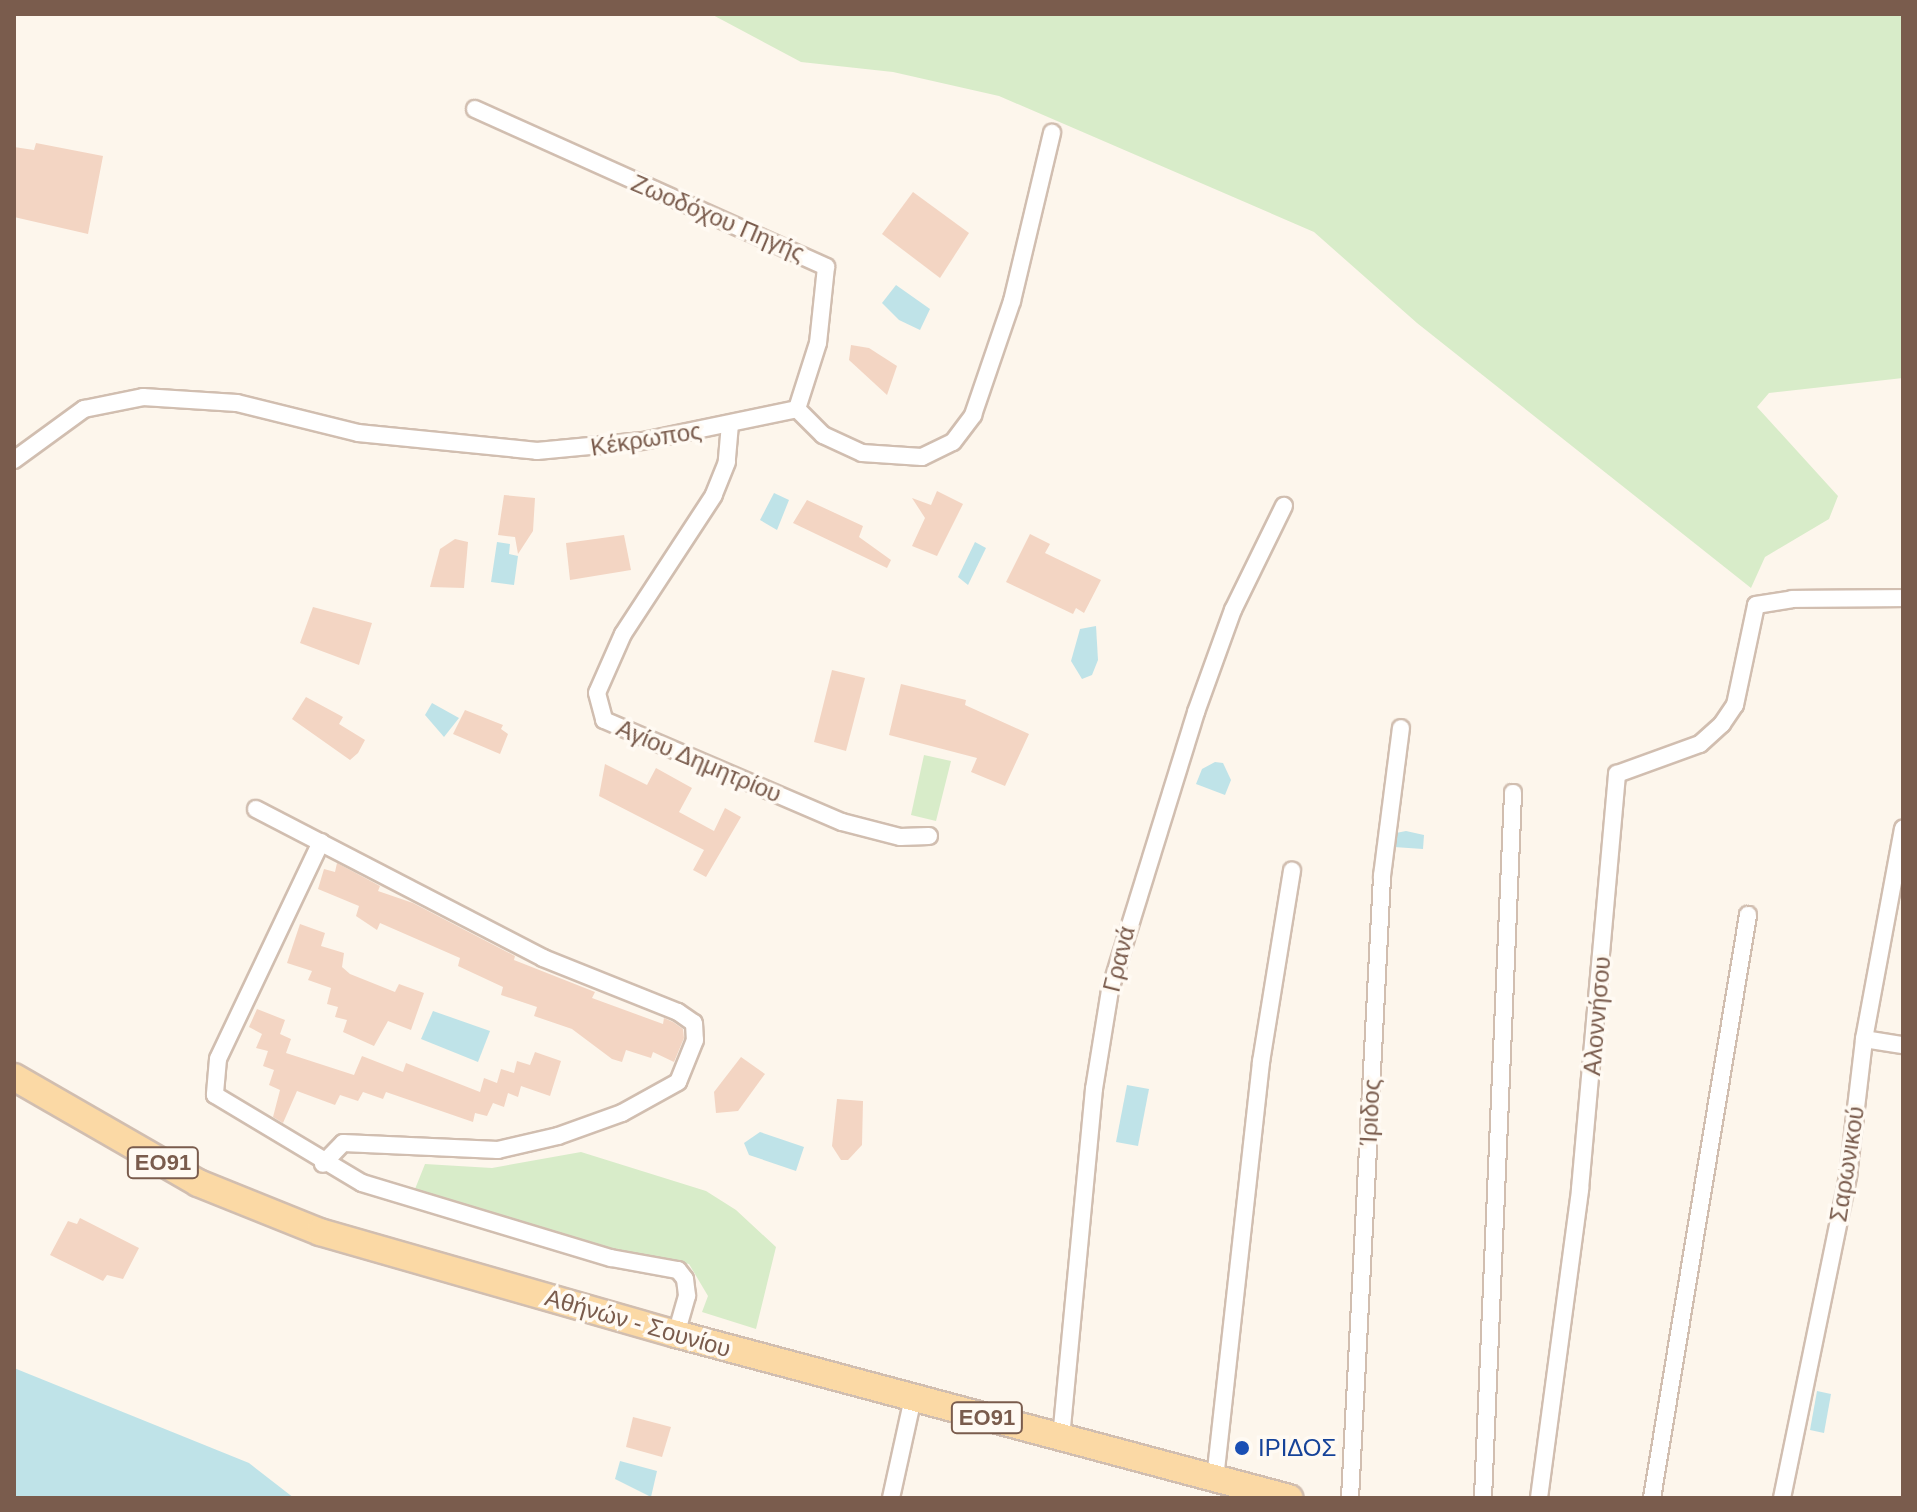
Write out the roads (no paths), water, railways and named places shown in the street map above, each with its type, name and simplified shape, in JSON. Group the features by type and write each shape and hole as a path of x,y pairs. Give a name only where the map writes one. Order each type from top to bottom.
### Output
{"main road":[{"name":"Αθήνών - Σουνίου","path":"14,1077 133,1147 267,1214 676,1334 1289,1498"}],"street":[{"name":"Ζωοδόχου Πηγής","path":"475,109 826,267 818,343 797,409"},
{"path":"797,409 823,435 862,453 922,457 953,442 973,415 1012,301 1052,133"},
{"name":"Κέκρωπος","path":"14,460 84,409 143,397 237,403 358,433 537,451 591,449 797,409"},
{"name":"Αγίου Δημητρίου","path":"730,424 727,462 714,495 623,634 597,693 604,720 842,822 900,837 929,836"},
{"name":"Γρανά","path":"1061,1438 1094,1089 1110,990 1196,712 1233,610 1284,506"},
{"name":"Αλοννήσου","path":"1539,1498 1580,1189 1617,774 1700,744 1722,724 1735,705 1756,605 1792,599 1903,598"},
{"name":"Ίριδος","path":"1350,1498 1382,876 1401,728"},
{"path":"1483,1498 1513,793"},
{"path":"256,809 543,958 678,1012 694,1023 695,1040 678,1082 661,1096 558,1136 498,1150 343,1143 323,1164"},
{"name":"Σαρωνικού","path":"1782,1498 1848,1176 1864,1039 1903,829"},
{"path":"321,842 218,1059 213,1081 223,1104 323,1164 362,1183 611,1258 678,1270 685,1279 687,1296 676,1334"},
{"path":"1215,1479 1261,1062 1292,870"},
{"path":"1652,1498 1748,915"},
{"path":"1864,1039 1903,1045"},
{"path":"891,1498 913,1398"}],"water":[{"path":"896,285 930,309 920,330 899,320 882,303"},
{"path":"774,493 789,500 777,530 760,520"},
{"path":"497,542 510,544 509,554 518,556 514,585 491,582"},
{"path":"975,542 986,548 968,585 958,577"},
{"path":"1096,626 1098,660 1092,675 1082,679 1071,661 1080,629"},
{"path":"432,703 459,718 444,737 425,715"},
{"path":"1215,762 1223,763 1231,780 1225,795 1196,784 1202,769"},
{"path":"1406,831 1424,835 1423,849 1394,847 1396,833"},
{"path":"433,1011 490,1031 478,1062 421,1039"},
{"path":"1127,1085 1149,1089 1138,1146 1116,1142"},
{"path":"760,1132 804,1147 796,1171 749,1155 744,1143"},
{"path":"14,1368 249,1463 294,1498 14,1498"},
{"path":"1817,1391 1831,1394 1824,1433 1810,1430"},
{"path":"620,1461 657,1471 651,1497 615,1479"}],"place":[{"name":"ΙΡΙΔΟΣ","path":"1242,1448"}]}
